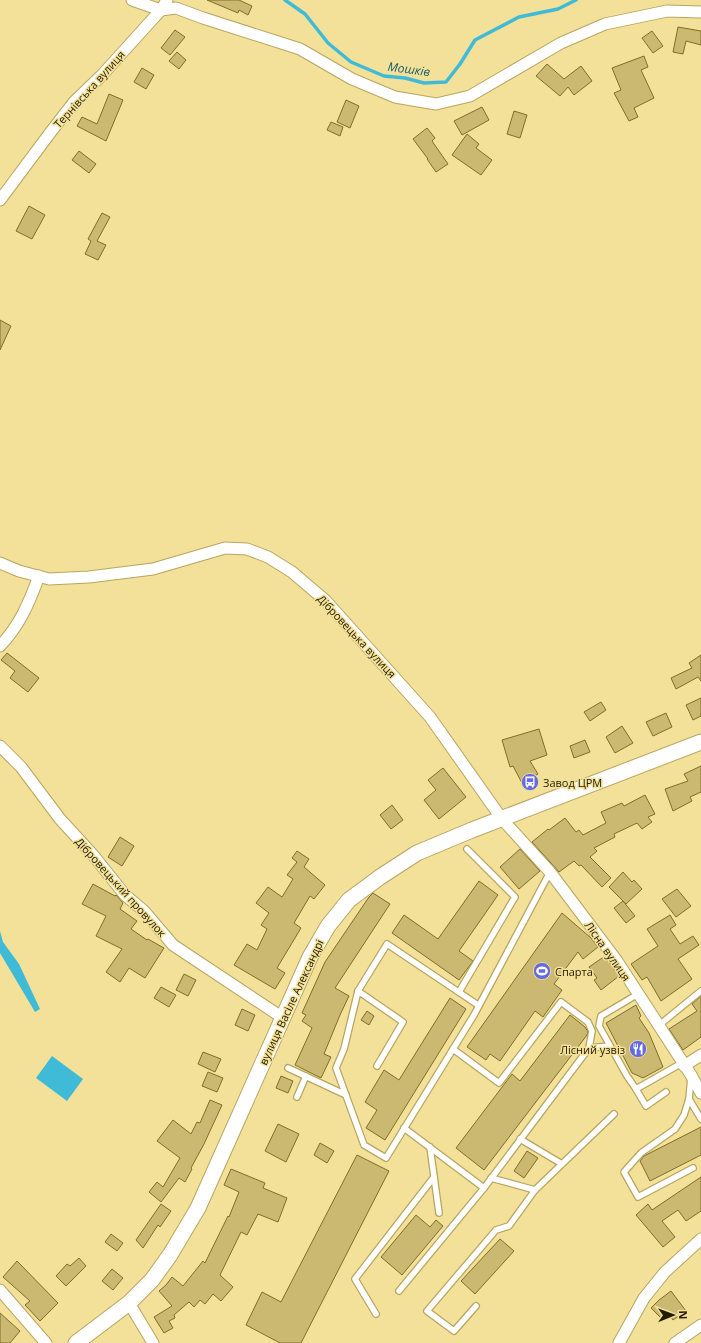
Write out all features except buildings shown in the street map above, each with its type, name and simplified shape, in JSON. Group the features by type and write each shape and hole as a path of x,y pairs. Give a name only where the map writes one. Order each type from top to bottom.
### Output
{"main road":[{"name":"вулиця Васіле Александрі","path":"76,1343 129,1303 152,1280 170,1255 198,1208 310,956 328,926 349,900 380,877 417,853 472,830 701,742"}],"street":[{"path":"132,0 161,10 176,8 300,49 352,79 395,97 436,104 470,96 561,43 605,24 667,11 701,12"},
{"name":"Тернівська вулиця","path":"0,200 74,102 102,75 161,10 167,0"},
{"name":"Дібровецька вулиця","path":"0,563 18,571 49,578 89,577 153,568 225,548 247,549 268,557 292,572 326,601 430,717 502,819"},
{"path":"0,646 20,620 39,576"},
{"name":"Дібровецький провулок","path":"0,746 21,767 60,819 93,855 125,894 144,911 173,946 283,1018"},
{"name":"Лісна вулиця","path":"502,819 550,872 617,961 691,1075 701,1093"},
{"path":"683,1064 701,1055"},
{"path":"619,1343 644,1298 665,1272 701,1239"},
{"path":"0,1290 46,1343"},
{"path":"129,1303 153,1343"},
{"path":"675,1343 701,1325"}],"lane":[{"path":"459,992 515,897 467,849"},
{"path":"478,1005 387,944 358,991 344,1049 336,1068 364,1144 386,1158 478,1005 550,872"},
{"path":"358,991 403,1022 377,1066"},
{"path":"658,1026 701,991"},
{"path":"638,994 601,1016 599,1026 646,1106 666,1092"},
{"path":"399,1291 484,1188 589,1048 592,1031 588,1022 561,1002 499,1083 452,1049"},
{"path":"589,1048 610,1046"},
{"path":"636,1089 683,1064"},
{"path":"288,1068 346,1095"},
{"path":"691,1075 689,1099 684,1115 675,1129 642,1153 624,1172 638,1197 692,1168"},
{"path":"297,1097 306,1076"},
{"path":"689,1099 701,1119"},
{"path":"476,1306 454,1331 427,1311 496,1230 509,1226 535,1190 614,1114"},
{"path":"404,1128 484,1188"},
{"path":"520,1140 562,1164"},
{"path":"430,1148 439,1213"},
{"path":"376,1314 355,1279 434,1176"},
{"path":"491,1178 535,1190"}],"water":[{"path":"0,931 3,942 19,964 40,1009 35,1012 0,953"},
{"path":"52,1056 83,1079 67,1101 36,1078"}],"waterway":[{"name":"Мошків","path":"285,0 305,14 328,43 351,62 384,76 405,78 424,83 446,82 460,64 475,40 519,17 558,9 576,0"}],"place":[{"name":"Завод ЦРМ","path":"530,782"},
{"name":"Спарта","path":"542,971"},
{"name":"Лісний узвіз","path":"638,1049"}]}
